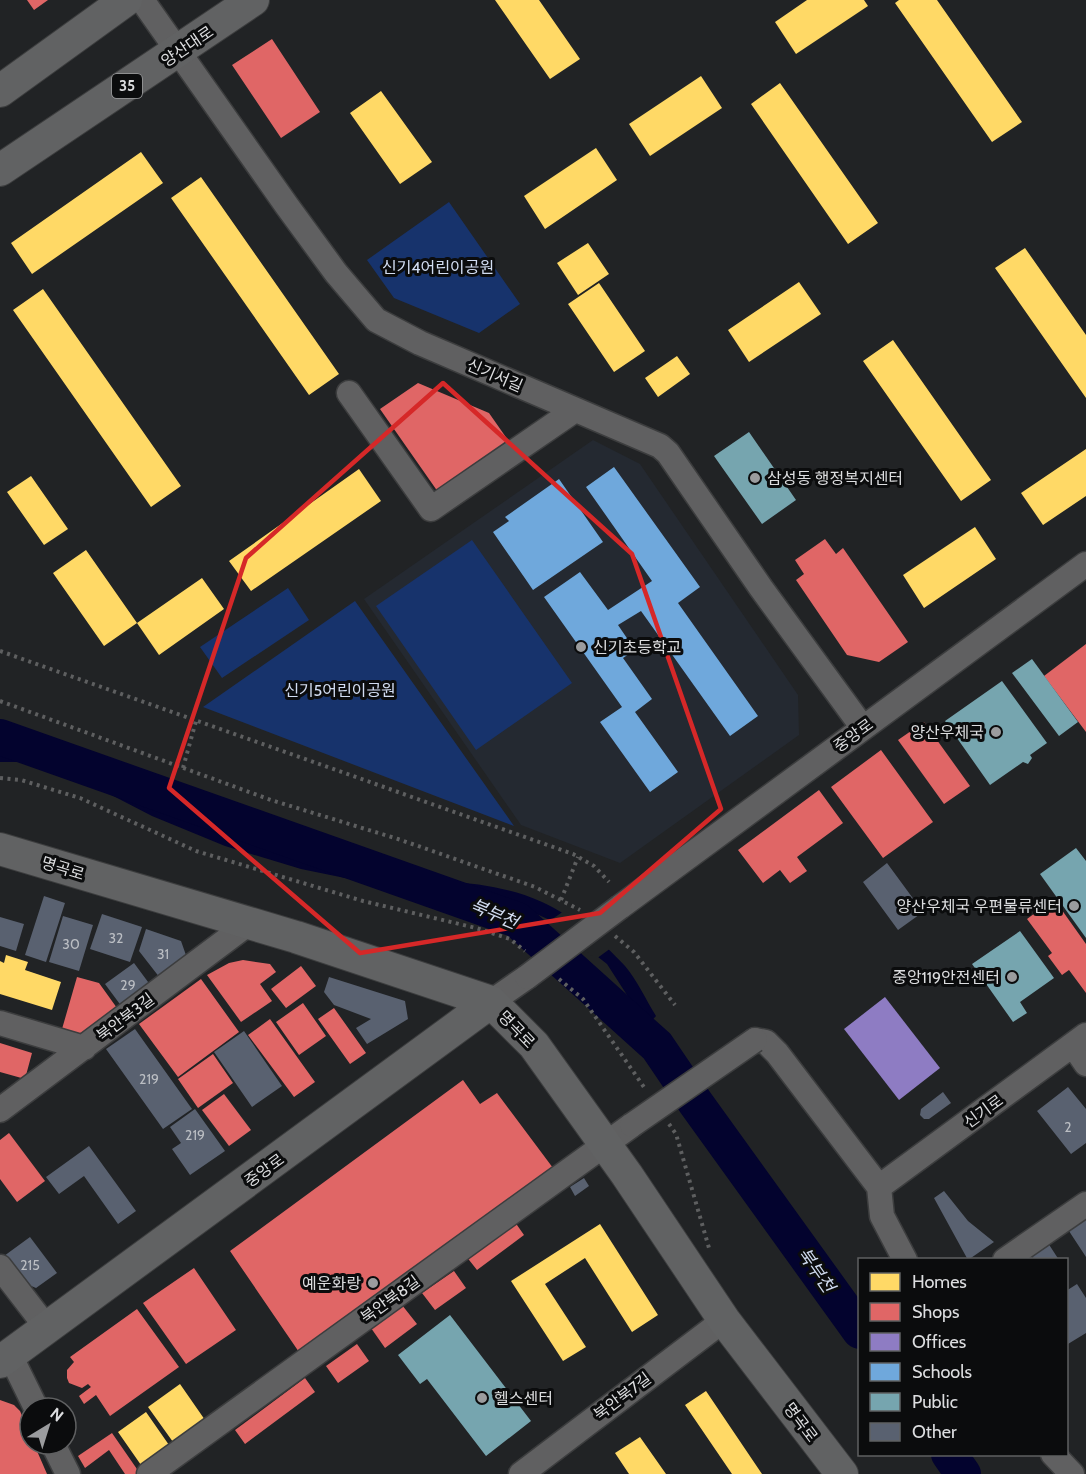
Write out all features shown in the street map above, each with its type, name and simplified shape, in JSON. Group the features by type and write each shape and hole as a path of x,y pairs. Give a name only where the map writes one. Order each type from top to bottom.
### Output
{"main road":[{"path":"0,91 126,0"},
{"name":"양산대로","path":"0,170 254,0"},
{"name":"명곡로","path":"0,849 249,923 491,1002 534,1045 627,1175 724,1320 842,1474"},
{"name":"중앙로","path":"5,1359 491,1002"}],"street":[{"name":"신기서길","path":"142,0 286,206 336,273 376,320 420,343 660,446 668,453 761,588 863,728"},
{"path":"349,393 431,510 575,410"},
{"name":"중앙로","path":"491,1002 1086,564"},
{"name":"북안북3길","path":"0,1110 249,923"},
{"path":"0,1023 84,1048"},
{"name":"북안북8길","path":"149,1474 604,1145 755,1040 766,1042 777,1053 879,1187"},
{"name":"신기로","path":"879,1187 1082,1048"},
{"path":"879,1187 882,1216 904,1258"},
{"path":"1008,1258 1086,1204"},
{"path":"0,1266 47,1328"},
{"name":"북안북7길","path":"521,1474 724,1320"},
{"path":"5,1359 28,1396"},
{"path":"60,1456 68,1474"},
{"path":"1054,1456 1072,1474"}],"path":[{"path":"0,651 578,857 594,866 609,882"},
{"path":"0,701 271,800 420,847 535,888 590,915"},
{"path":"183,768 196,721"},
{"path":"561,900 578,857"},
{"path":"607,930 634,952 675,1005"}],"highlighted area":[{"path":"443,383 632,554 721,809 600,913 360,953 169,788 246,558"}],"shaded area":[{"name":"신기초등학교","path":"593,440 640,464 798,695 799,735 620,863 521,825 364,599"},
{"path":"0,742 40,750 66,759 246,833 351,867 402,877 484,885 542,902 576,922 597,938 625,966 634,977 656,1016 647,1026 607,964 552,921 521,907 483,894 450,892 428,895 301,869 225,846 152,816 65,771 31,762 0,762"}],"green space":[{"name":"신기4어린이공원","path":"449,202 520,304 479,333 394,298 367,260"},
{"path":"472,540 572,683 476,750 376,606"},
{"path":"288,588 309,620 222,678 200,647"},
{"name":"신기5어린이공원","path":"355,601 514,826 203,707"}],"pier":[{"path":"564,911 611,948 596,959 548,922"}],"building: Homes":[{"path":"495,0 539,0 580,59 550,79"},
{"path":"807,0 864,0 868,6 796,54 775,22"},
{"path":"899,0 937,0 1022,122 992,142 895,3"},
{"path":"701,76 722,108 650,156 629,124"},
{"path":"780,83 878,223 848,244 751,104"},
{"path":"381,91 432,162 400,184 350,113"},
{"path":"596,148 617,180 545,229 524,196"},
{"path":"141,152 163,183 32,274 11,243"},
{"path":"201,177 339,374 309,395 171,198"},
{"path":"588,243 609,274 578,295 557,263"},
{"path":"1025,248 1086,335 1086,398 995,268"},
{"path":"799,282 821,314 749,362 728,330"},
{"path":"599,283 645,351 614,372 568,304"},
{"path":"43,289 181,486 151,507 13,310"},
{"path":"893,340 991,480 961,501 863,361"},
{"path":"677,356 690,374 658,397 645,378"},
{"path":"1086,449 1086,496 1043,525 1021,493"},
{"path":"359,469 381,501 251,591 229,561"},
{"path":"31,476 68,529 44,545 7,492"},
{"path":"975,527 996,559 924,608 903,575"},
{"path":"86,550 137,623 104,646 53,573"},
{"path":"202,578 224,609 159,655 137,623"},
{"path":"6,955 28,962 25,970 61,982 52,1010 0,994 0,961 4,963"},
{"path":"600,1224 658,1315 632,1332 585,1258 545,1284 586,1347 563,1361 511,1281"},
{"path":"180,1384 205,1420 173,1442 148,1407"},
{"path":"706,1391 762,1474 732,1474 685,1405"},
{"path":"146,1412 169,1445 141,1465 118,1432"},
{"path":"640,1437 666,1474 629,1474 615,1453"}],"building: Shops":[{"path":"27,0 48,0 34,10"},
{"path":"272,39 320,112 281,138 232,65"},
{"path":"418,383 489,413 510,443 438,492 380,409"},
{"path":"825,539 836,554 843,548 908,642 879,662 847,655 796,580 804,574 795,560"},
{"path":"1086,644 1086,732 1044,676"},
{"path":"924,722 970,786 944,804 898,740"},
{"path":"881,750 933,822 883,858 831,787"},
{"path":"819,790 843,823 797,857 807,871 790,883 780,870 763,883 738,850"},
{"path":"1054,899 1086,944 1086,993 1069,970 1062,975 1048,956 1052,953 1027,919"},
{"path":"243,960 270,964 276,972 260,984 272,1001 241,1022 207,975 229,963"},
{"path":"301,966 316,986 286,1008 271,989"},
{"path":"77,977 99,983 117,1008 81,1034 62,1029"},
{"path":"201,979 239,1032 178,1077 139,1024"},
{"path":"303,1003 326,1036 299,1055 276,1022"},
{"path":"334,1008 366,1053 350,1064 318,1019"},
{"path":"270,1019 315,1082 294,1097 248,1035"},
{"path":"0,1043 32,1053 25,1079 0,1072"},
{"path":"213,1054 233,1083 198,1108 178,1079"},
{"path":"463,1080 480,1104 497,1093 553,1168 301,1355 230,1251"},
{"path":"224,1094 251,1130 229,1146 202,1110"},
{"path":"9,1133 45,1181 17,1202 0,1179 0,1140"},
{"path":"510,1215 524,1235 477,1270 462,1251"},
{"path":"194,1268 236,1330 186,1364 143,1303"},
{"path":"454,1271 466,1288 435,1310 422,1293"},
{"path":"402,1305 417,1324 385,1348 371,1328"},
{"path":"137,1309 179,1367 110,1416 96,1395 84,1404 79,1396 91,1387 88,1384 82,1388 69,1383 67,1370 74,1362 70,1357"},
{"path":"357,1344 369,1361 338,1383 326,1366"},
{"path":"305,1378 315,1392 245,1444 235,1430"},
{"path":"0,1400 18,1409 18,1456 39,1456 47,1474 0,1474"},
{"path":"112,1433 139,1472 125,1474 109,1450 85,1468 78,1456"}],"building: Offices":[{"path":"885,997 940,1068 899,1100 844,1029"}],"building: Schools":[{"path":"614,467 700,587 678,603 758,716 730,736 641,611 618,625 635,650 623,658 652,699 635,712 678,772 650,792 600,722 622,707 544,597 580,572 608,610 652,581 586,487"},
{"path":"559,479 603,542 533,590 493,532 509,521 505,517"}],"building: Public":[{"name":"삼성동 행정복지센터","path":"749,432 796,500 762,524 714,456"},
{"path":"1032,659 1078,722 1059,736 1012,673"},
{"name":"양산우체국","path":"1002,681 1047,743 1030,755 1032,758 1028,764 1023,762 990,785 945,721"},
{"name":"양산우체국 우편물류센터","path":"1076,848 1086,861 1086,938 1040,874"},
{"path":"1020,931 1054,978 1020,1002 1027,1013 1013,1022 972,964"},
{"path":"450,1315 531,1421 486,1456 427,1379 420,1384 398,1355"}],"building: Other":[{"path":"887,863 923,912 898,930 863,882"},
{"path":"44,896 65,903 46,962 25,955"},
{"path":"102,914 142,927 130,962 90,949"},
{"path":"63,916 93,925 79,971 49,962"},
{"path":"0,917 24,924 16,951 0,946"},
{"path":"146,929 181,941 187,958 160,978 139,951"},
{"path":"134,963 151,986 122,1007 105,984"},
{"path":"329,977 405,1001 408,1019 367,1044 356,1028 371,1019 334,1005 324,992"},
{"path":"135,1029 192,1109 163,1129 106,1049"},
{"path":"244,1031 282,1086 252,1107 214,1052"},
{"path":"1068,1087 1086,1109 1086,1143 1071,1154 1037,1111"},
{"path":"943,1092 951,1103 929,1119 924,1119 920,1115 921,1109"},
{"path":"195,1109 225,1151 190,1175 172,1149 181,1143 170,1127"},
{"path":"89,1146 136,1211 118,1224 84,1176 59,1194 46,1177"},
{"path":"584,1178 589,1186 575,1196 570,1187"},
{"path":"944,1191 968,1221 994,1242 971,1258 967,1258 934,1198"},
{"path":"1086,1215 1086,1257 1067,1228"},
{"path":"30,1237 57,1273 36,1288 24,1283 4,1256"},
{"path":"1048,1243 1058,1258 1033,1258 1032,1254"},
{"path":"1077,1284 1086,1298 1086,1333 1068,1344 1068,1290"}],"waterway":[{"name":"북부천","path":"0,737 517,920 657,1046 858,1328"},
{"name":"북부천","path":"950,1456 963,1474"}],"place":[{"name":"삼성동 행정복지센터","path":"755,478"},
{"name":"신기초등학교","path":"581,647"},
{"name":"양산우체국","path":"996,732"},
{"name":"양산우체국 우편물류센터","path":"1074,906"},
{"name":"중앙119안전센터","path":"1012,977"},
{"name":"예운화랑","path":"373,1283"},
{"name":"헬스센터","path":"482,1398"}]}
